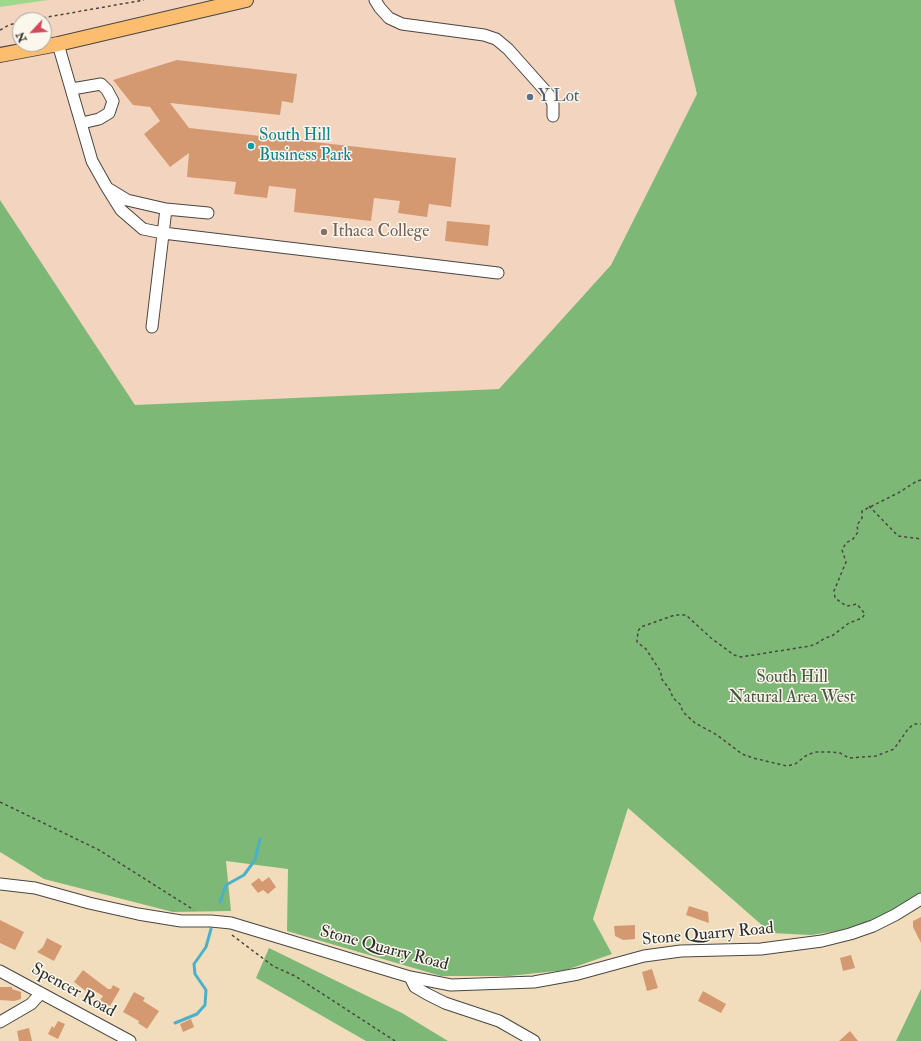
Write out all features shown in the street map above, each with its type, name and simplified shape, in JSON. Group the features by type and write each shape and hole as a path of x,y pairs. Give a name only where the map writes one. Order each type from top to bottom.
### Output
{"main road":[{"path":"0,55 58,44 246,0"}],"street":[{"path":"375,0 389,18 402,24 484,35 496,39 549,95 553,104 553,116"},
{"path":"58,44 92,161 121,210 132,222 142,229 164,233 498,273"},
{"path":"72,89 101,84 108,90 112,101 109,113 99,119 82,123"},
{"path":"106,186 127,200 166,209 208,213"},
{"path":"152,328 166,209"},
{"name":"Stone Quarry Road","path":"0,884 35,888 89,903 145,915 181,921 231,923 410,977 451,985 534,982 578,974 640,957 673,952 761,949 822,941 873,926 921,899"},
{"name":"Spencer Road","path":"0,971 130,1041"},
{"path":"410,977 415,987 427,994 445,1003 499,1021 534,1041"},
{"path":"0,1022 31,1004 41,993"}],"path":[{"path":"52,16 144,0"},
{"path":"0,30 12,24"},
{"path":"921,480 862,511 862,518 857,525 858,532 846,543 842,550 846,562 834,591 835,598 847,606 857,604 865,614 862,618 849,622 832,636 810,646 741,658 734,655 711,638 699,625 691,621 686,616 675,615 641,627 638,631 638,642 646,649 661,672 661,678 670,690 673,698 680,704 683,712 695,723 717,735 742,754 753,758 787,766 795,764 803,760 807,755 815,752 836,753 849,758 876,756 894,749 908,728 914,724 921,724"},
{"path":"869,506 898,536 921,538"},
{"path":"0,802 99,850 196,911"},
{"path":"229,932 273,966 295,976 395,1041"}],"shaded area":[{"name":"Ithaca College","path":"0,0 674,0 697,94 611,265 499,389 135,405 0,200"}],"green space":[{"path":"0,0 48,0 0,7"},
{"name":"South Hill Natural Area West","path":"674,0 921,0 921,893 879,919 837,931 811,935 771,933 628,808 593,919 612,954 566,970 509,976 441,976 287,931 288,869 226,861 231,911 173,912 44,879 0,852 0,200 135,405 499,389 611,265 697,94"},
{"path":"269,948 402,1013 448,1041 366,1041 256,978"},
{"path":"921,989 921,1041 896,1041"}],"building":[{"name":"South Hill Business Park","path":"177,60 297,74 293,103 282,101 280,115 170,103 189,128 456,158 451,207 429,204 427,217 398,213 400,201 374,198 371,221 294,212 296,189 269,186 267,198 234,194 236,182 187,177 189,153 170,167 144,134 160,121 150,107 133,105 113,80"},
{"path":"447,221 490,225 488,246 445,241"},
{"path":"269,877 276,887 268,894 263,890 258,893 251,884 259,878 262,882"},
{"path":"689,906 708,912 709,923 686,915"},
{"path":"921,917 921,943 913,927 913,921"},
{"path":"0,920 24,932 15,950 0,943"},
{"path":"635,925 635,939 623,940 615,936 614,926"},
{"path":"47,938 62,946 54,961 37,952 43,947"},
{"path":"851,955 855,968 843,971 840,958"},
{"path":"652,969 658,988 647,991 642,972"},
{"path":"83,970 108,989 111,989 113,985 120,989 110,1006 100,1000 103,996 90,988 87,992 74,982"},
{"path":"0,987 12,987 12,989 21,992 21,999 14,1001 0,1000"},
{"path":"703,991 726,1004 721,1013 698,1001"},
{"path":"134,992 145,998 143,1001 159,1011 147,1029 138,1023 139,1021 123,1012"},
{"path":"191,1019 194,1027 183,1032 180,1024"},
{"path":"58,1021 65,1024 58,1039 48,1034 52,1026 54,1028"},
{"path":"29,1028 32,1041 19,1041 17,1031"},
{"path":"850,1031 858,1041 839,1041"}],"waterway":[{"path":"220,902 226,885 244,875 255,860 260,839"},
{"path":"175,1023 197,1014 205,1005 206,990 195,974 194,964 206,947 211,929"}],"place":[{"name":"Y Lot","path":"530,97"},
{"name":"South Hill Business Park","path":"251,146"},
{"name":"Ithaca College","path":"324,232"}]}
